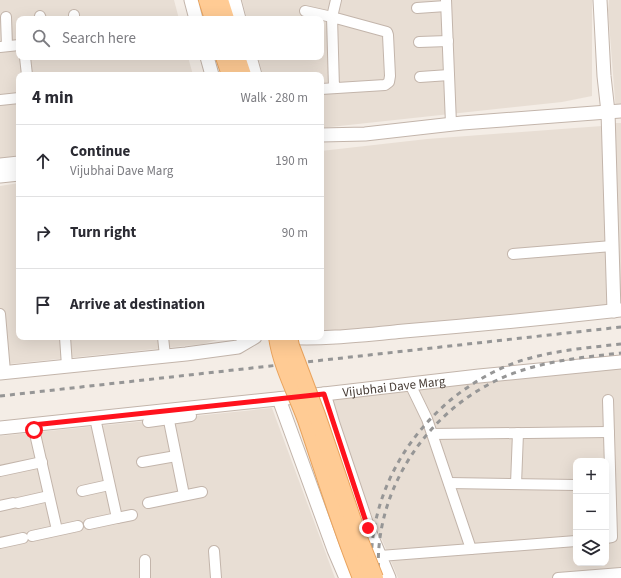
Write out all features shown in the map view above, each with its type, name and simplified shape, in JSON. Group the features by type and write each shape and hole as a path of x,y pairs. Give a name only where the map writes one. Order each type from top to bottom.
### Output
{"main road":[{"path":"207,0 212,16"},
{"path":"220,0 225,16"},
{"path":"225,60 229,72"},
{"path":"238,60 242,72"},
{"path":"277,340 279,350 306,419 347,542 361,578"},
{"path":"296,340 291,346 317,415 358,538 375,578"}],"street":[{"path":"191,0 195,16"},
{"path":"234,0 238,16"},
{"path":"334,88 332,17 336,0"},
{"path":"324,336 437,328 617,310 612,246 615,112 604,76 600,0"},
{"path":"417,8 446,3 451,124"},
{"path":"305,11 387,32 388,35 389,82 386,85 324,89"},
{"path":"6,18 3,46 16,45"},
{"path":"420,42 448,41"},
{"path":"25,60 27,72"},
{"path":"208,60 211,72"},
{"path":"251,60 254,72"},
{"path":"420,76 449,75"},
{"path":"0,100 16,98"},
{"path":"324,135 365,134 451,124 615,112"},
{"path":"0,165 16,162"},
{"path":"0,176 16,174"},
{"path":"514,254 612,246"},
{"path":"0,314 3,372 165,356 238,347 249,340"},
{"path":"64,340 67,366"},
{"path":"163,340 165,356"},
{"name":"Vijubhai Dave Marg","path":"0,428 95,418 168,415 279,399 479,376 621,362"},
{"path":"410,384 428,419 470,549"},
{"path":"324,394 368,528 389,578"},
{"path":"279,399 334,550 346,578"},
{"path":"608,400 609,458"},
{"path":"168,415 184,495"},
{"path":"148,422 168,415 191,416"},
{"path":"95,418 117,518"},
{"path":"33,425 57,530"},
{"path":"432,434 609,432"},
{"path":"516,484 518,433"},
{"path":"142,462 176,456"},
{"path":"0,471 42,462"},
{"path":"449,483 573,486"},
{"path":"82,491 109,485"},
{"path":"148,503 202,492"},
{"path":"609,494 613,537"},
{"path":"0,506 49,496"},
{"path":"89,524 132,515"},
{"path":"0,543 78,526"},
{"path":"380,556 573,541"},
{"path":"214,552 216,578"},
{"path":"145,560 145,578"},
{"path":"558,578 621,573"}],"shaded area":[{"path":"0,0 174,0 178,16 16,16 16,60 189,60 192,72 16,72 16,161 0,164"},
{"path":"242,0 592,0 592,96 562,102 324,128 324,72 262,72 259,60 324,60 324,16 246,16"},
{"path":"609,0 621,0 621,111 616,112 608,10"},
{"path":"615,123 621,123 621,307 620,307"},
{"path":"602,126 607,307 324,332 324,151 427,139"},
{"path":"16,183 16,340 217,340 203,344 0,365 0,186"},
{"path":"621,367 621,578 398,578 365,499 330,398"},
{"path":"272,408 335,578 0,578 0,436"}],"railway":[{"path":"0,396 621,327"},
{"path":"372,578 372,543 379,509 390,477 407,448 429,421 454,397 483,378 514,363 553,353 621,344"},
{"path":"379,578 379,544 385,512 397,481 414,452 434,426 459,404 487,385 517,372 556,362 621,353"}],"route":[{"path":"34,430 33,425 64,421 324,394 368,528"}]}
